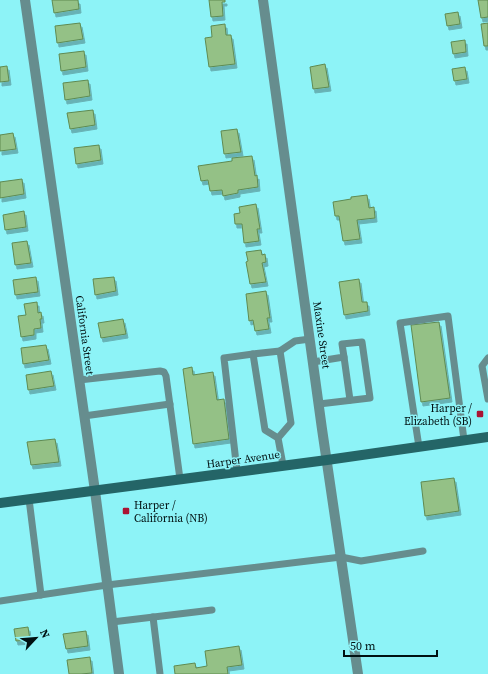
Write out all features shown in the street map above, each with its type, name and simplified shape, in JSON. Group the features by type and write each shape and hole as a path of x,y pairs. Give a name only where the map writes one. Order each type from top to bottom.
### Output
{"main road":[{"name":"Harper Avenue","path":"0,503 327,460 488,437"}],"street":[{"name":"California Street","path":"26,0 119,674"},
{"name":"Maxine Street","path":"263,0 358,674"}],"lane":[{"path":"419,447 400,323 448,316 464,440"},
{"path":"237,471 224,358 280,351 295,341 310,339"},
{"path":"319,404 370,398 362,342 342,344 350,400"},
{"path":"278,438 291,423 280,351"},
{"path":"253,354 265,430 278,438 283,465"},
{"path":"313,362 344,357"},
{"path":"488,358 482,366 488,399"},
{"path":"79,380 160,371 164,372 166,376 180,479"},
{"path":"84,416 170,404"},
{"path":"29,499 42,595"},
{"path":"0,601 107,585 341,558 362,561 423,551"},
{"path":"112,622 212,610"},
{"path":"153,617 160,674"}],"building":[{"path":"52,0 78,0 79,9 54,13"},
{"path":"209,0 225,0 225,2 222,2 223,16 211,17"},
{"path":"478,0 488,0 488,17 481,18"},
{"path":"458,12 460,24 447,26 445,14"},
{"path":"80,23 83,39 57,43 55,26"},
{"path":"488,23 488,46 484,46 481,24"},
{"path":"225,24 226,35 231,35 235,64 209,67 205,38 212,37 211,26"},
{"path":"465,40 466,52 453,54 451,42"},
{"path":"84,51 86,67 61,71 59,54"},
{"path":"325,64 329,87 313,89 310,67"},
{"path":"7,66 9,81 0,82 0,67"},
{"path":"465,67 467,79 454,81 452,69"},
{"path":"88,80 90,96 65,100 63,83"},
{"path":"93,110 95,125 70,129 67,113"},
{"path":"237,129 241,152 224,154 221,131"},
{"path":"13,133 16,149 0,151 0,135"},
{"path":"99,145 101,160 76,164 74,148"},
{"path":"252,156 255,176 257,175 258,187 238,190 238,193 223,196 222,190 210,191 208,180 201,181 198,166 232,161 232,158"},
{"path":"22,179 24,194 0,198 0,182"},
{"path":"367,195 369,208 374,207 375,218 357,220 360,239 343,241 339,216 335,216 333,202 351,199 351,197"},
{"path":"256,204 260,229 257,229 259,241 244,243 242,224 235,224 234,214 240,213 239,207"},
{"path":"24,211 26,227 5,230 3,215"},
{"path":"27,241 31,263 15,265 12,243"},
{"path":"261,250 262,255 265,254 266,262 262,263 266,282 250,284 246,262 248,261 246,252"},
{"path":"36,277 38,292 15,295 13,280"},
{"path":"114,277 116,291 95,295 93,279"},
{"path":"359,279 362,302 367,302 368,311 344,315 339,282"},
{"path":"266,291 270,318 267,318 269,329 255,331 253,320 249,321 246,294"},
{"path":"37,302 38,313 41,312 41,328 34,329 34,335 21,337 18,316 26,315 24,304"},
{"path":"123,319 126,334 101,338 98,323"},
{"path":"439,322 450,398 421,402 411,325"},
{"path":"46,345 49,360 23,364 21,348"},
{"path":"192,367 193,375 213,372 217,400 224,399 229,439 193,444 183,369"},
{"path":"51,371 54,386 28,390 26,375"},
{"path":"55,439 59,462 31,465 27,442"},
{"path":"454,478 459,511 425,516 421,482"},
{"path":"28,627 30,640 16,641 14,629"},
{"path":"86,631 88,646 66,649 63,634"},
{"path":"239,646 242,665 227,667 228,674 175,674 174,666 195,663 196,668 207,666 205,651"},
{"path":"90,657 92,673 69,674 67,660"}],"place":[{"name":"Harper / Elizabeth (SB)","path":"480,414"},
{"name":"Harper / California (NB)","path":"126,511"}]}
